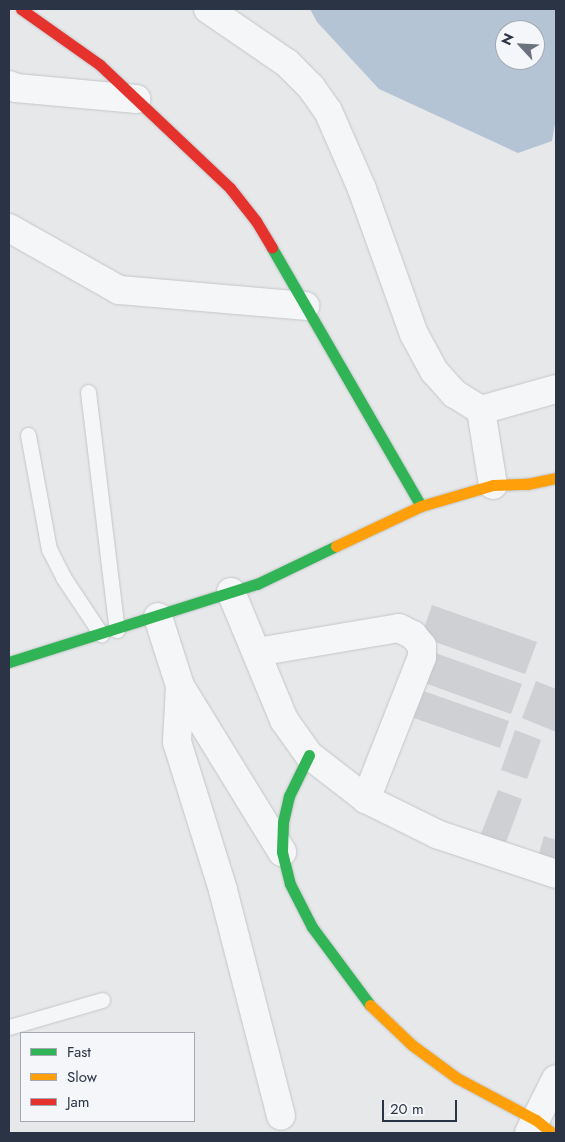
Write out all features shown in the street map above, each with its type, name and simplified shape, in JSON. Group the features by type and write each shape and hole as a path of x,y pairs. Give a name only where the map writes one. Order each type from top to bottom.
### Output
{"street":[{"path":"22,9 100,65 230,188 256,221 421,506"},
{"path":"208,9 287,63 323,103 362,188 414,334 434,371 455,394 480,410 493,485"},
{"path":"9,85 16,88 136,99"},
{"path":"9,228 119,290 305,306"},
{"path":"480,410 556,389"},
{"path":"9,662 117,630 257,584 421,506 493,485 527,484 556,478"},
{"path":"232,592 284,720 309,755 366,800 470,848 556,874"},
{"path":"158,617 180,686 282,852"},
{"path":"257,652 399,628 413,635 422,646 422,656 366,800"},
{"path":"180,686 177,742 223,890 281,1116"},
{"path":"309,755 289,796 283,822 282,852 290,884 312,927 346,975 393,1029 457,1078 539,1129 556,1079"}],"lane":[{"path":"88,392 117,630"},
{"path":"28,435 49,549 63,577 101,634"},
{"path":"9,1027 102,1000"}],"water":[{"path":"310,9 556,9 556,118 552,141 518,153 379,89 317,22"}],"building":[{"path":"432,605 537,642 525,674 421,637"},
{"path":"430,651 522,684 511,714 419,681"},
{"path":"536,681 556,689 556,732 522,718"},
{"path":"415,688 509,721 500,748 405,715"},
{"path":"515,730 541,740 527,779 501,770"},
{"path":"498,790 522,799 504,848 479,839"},
{"path":"544,836 556,840 556,871 536,865"}],"traffic: fast":[{"path":"272,248 421,506"},
{"path":"9,662 257,584 336,546"},
{"path":"309,755 289,796 283,822 282,852 290,884 312,927 370,1005"}],"traffic: slow":[{"path":"336,546 421,506 493,485 527,484 556,478"},
{"path":"370,1005 412,1045 457,1078 536,1120 552,1133"}],"traffic: jam":[{"path":"21,9 100,65 230,188 256,221 272,248"}]}
